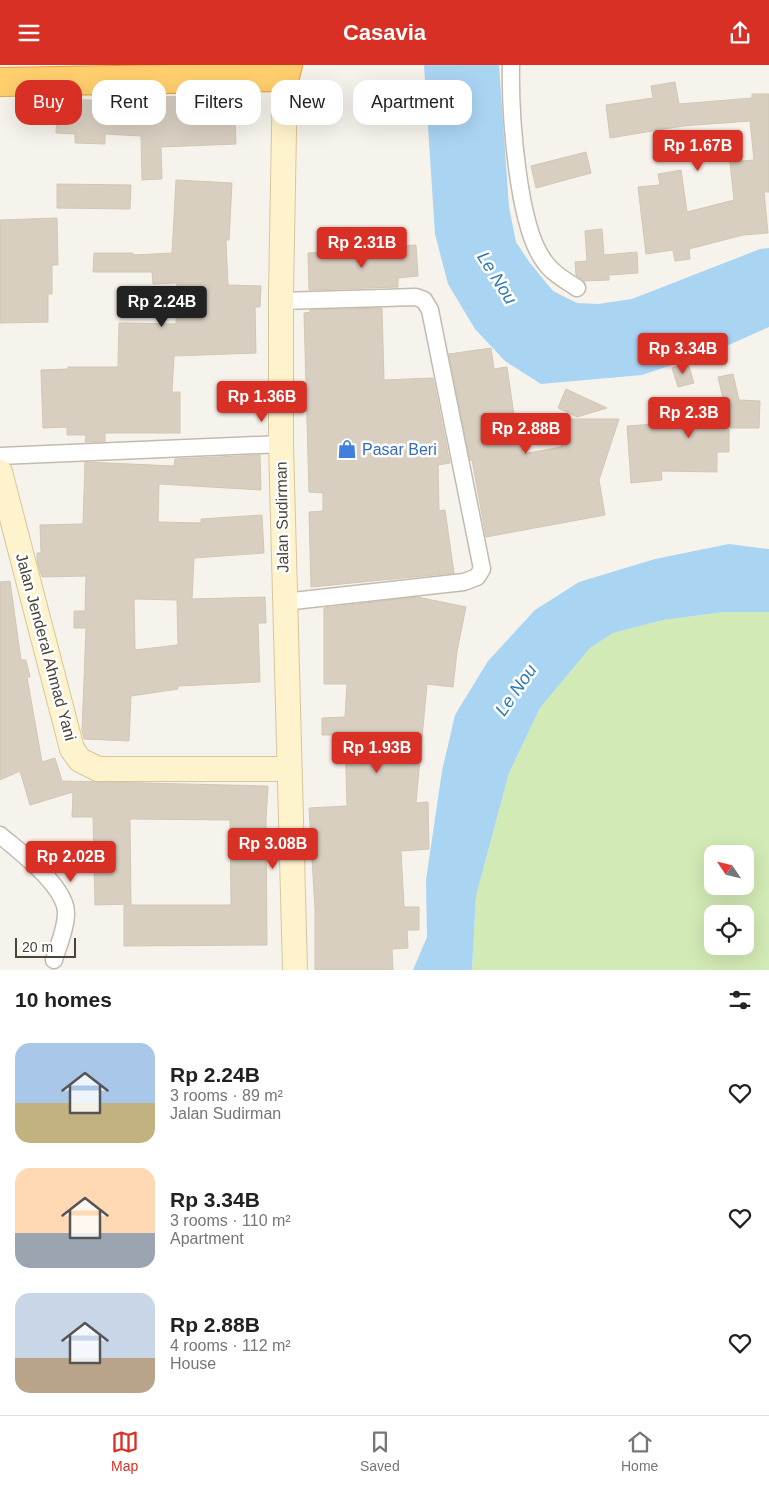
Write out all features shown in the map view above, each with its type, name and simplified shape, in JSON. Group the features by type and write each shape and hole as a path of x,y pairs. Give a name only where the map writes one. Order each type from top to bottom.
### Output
{"highway":[{"path":"0,82 286,71"}],"street":[{"path":"0,72 2,65"},
{"path":"511,65 518,181 529,229 543,261 559,276 577,288"},
{"name":"Jalan Sudirman","path":"286,71 281,301 281,444 295,970"},
{"path":"281,301 416,297 426,302 430,310 482,569 478,577 464,582 284,602"},
{"path":"0,456 281,444"},
{"name":"Jalan Jenderal Ahmad Yani","path":"0,472 72,749 80,760 98,769 290,769"},
{"path":"0,835 47,878 65,905 65,922 54,960"}],"green space":[{"path":"724,612 769,612 769,970 472,970 476,896 509,773 540,708 590,648 613,633 663,620"}],"water":[{"name":"Le Nou","path":"424,65 499,65 509,207 516,242 553,291 577,303 598,304 632,299 760,249 769,248 769,327 724,347 642,375 541,384 505,361 475,329 448,284 435,234 428,125 472,125 472,80 425,80"},
{"name":"Le Nou","path":"729,544 769,549 769,612 724,612 663,620 613,633 590,648 540,708 509,773 476,896 472,970 413,970 427,937 426,880 442,771 455,715 488,661 535,610 579,582 655,559"}],"building":[{"path":"675,82 679,104 752,98 752,94 769,94 769,192 764,192 768,233 743,235 689,249 690,259 675,261 673,250 646,254 638,187 660,185 658,174 681,170 687,212 734,200 730,162 754,160 750,121 683,126 610,138 606,105 653,98 651,86"},
{"path":"166,97 176,97 176,125 235,125 236,144 161,147 162,179 142,180 141,136 105,134 105,144 75,143 75,134 56,133 56,125 82,125 82,100 92,100 92,125 166,125"},
{"path":"586,152 591,173 536,188 531,166"},
{"path":"176,180 232,183 229,240 226,240 228,285 261,286 260,307 255,307 256,353 174,356 172,392 180,392 180,433 105,433 105,442 85,442 86,435 67,435 67,427 43,428 41,370 68,369 68,367 118,367 119,323 176,324 177,283 153,284 152,272 93,272 94,253 133,253 133,255 172,253"},
{"path":"57,184 131,185 130,209 57,208"},
{"path":"57,218 58,265 52,265 52,294 48,294 48,322 0,323 0,220"},
{"path":"602,229 604,255 637,252 638,273 609,275 609,280 584,281 576,275 575,262 587,261 585,231"},
{"path":"416,245 418,276 398,278 398,287 309,290 308,253 400,249 400,246"},
{"name":"Pasar Beri","path":"382,308 384,380 433,378 450,463 438,465 439,511 445,510 454,573 311,587 309,512 323,511 323,493 309,492 304,313 310,312 310,310"},
{"path":"491,348 494,369 507,367 515,422 518,421 523,454 561,447 570,419 619,419 599,480 605,515 486,537 472,460 470,460 449,354"},
{"path":"688,363 694,383 678,387 672,368"},
{"path":"733,374 739,400 760,401 759,428 730,428 729,425 729,452 717,452 717,472 661,471 662,480 631,483 627,426 669,423 669,420 728,420 718,377"},
{"path":"566,389 607,408 577,417 558,408"},
{"path":"260,455 261,490 159,484 158,522 201,523 201,519 262,515 264,553 194,558 192,599 265,597 266,623 258,623 260,682 178,686 178,689 131,696 129,741 84,739 82,731 86,628 74,628 74,611 85,611 86,576 42,577 37,561 37,553 41,553 40,525 83,524 85,462 174,466 175,459","holes":["134,599 177,600 178,645 135,650"]},
{"path":"10,581 21,660 26,660 30,677 27,677 42,762 55,758 62,781 268,786 266,820 267,945 124,946 124,905 231,905 230,820 130,819 131,904 95,905 93,817 72,817 73,792 30,805 20,771 0,780 0,582"},
{"path":"417,597 466,607 457,651 453,687 427,684 416,803 428,802 429,849 401,851 404,907 419,907 419,930 407,930 408,948 392,949 393,970 315,970 315,909 309,808 347,806 345,735 322,735 322,718 345,717 347,684 324,684 324,608"}],"place":[{"name":"Pasar Beri","path":"347,449"}]}
